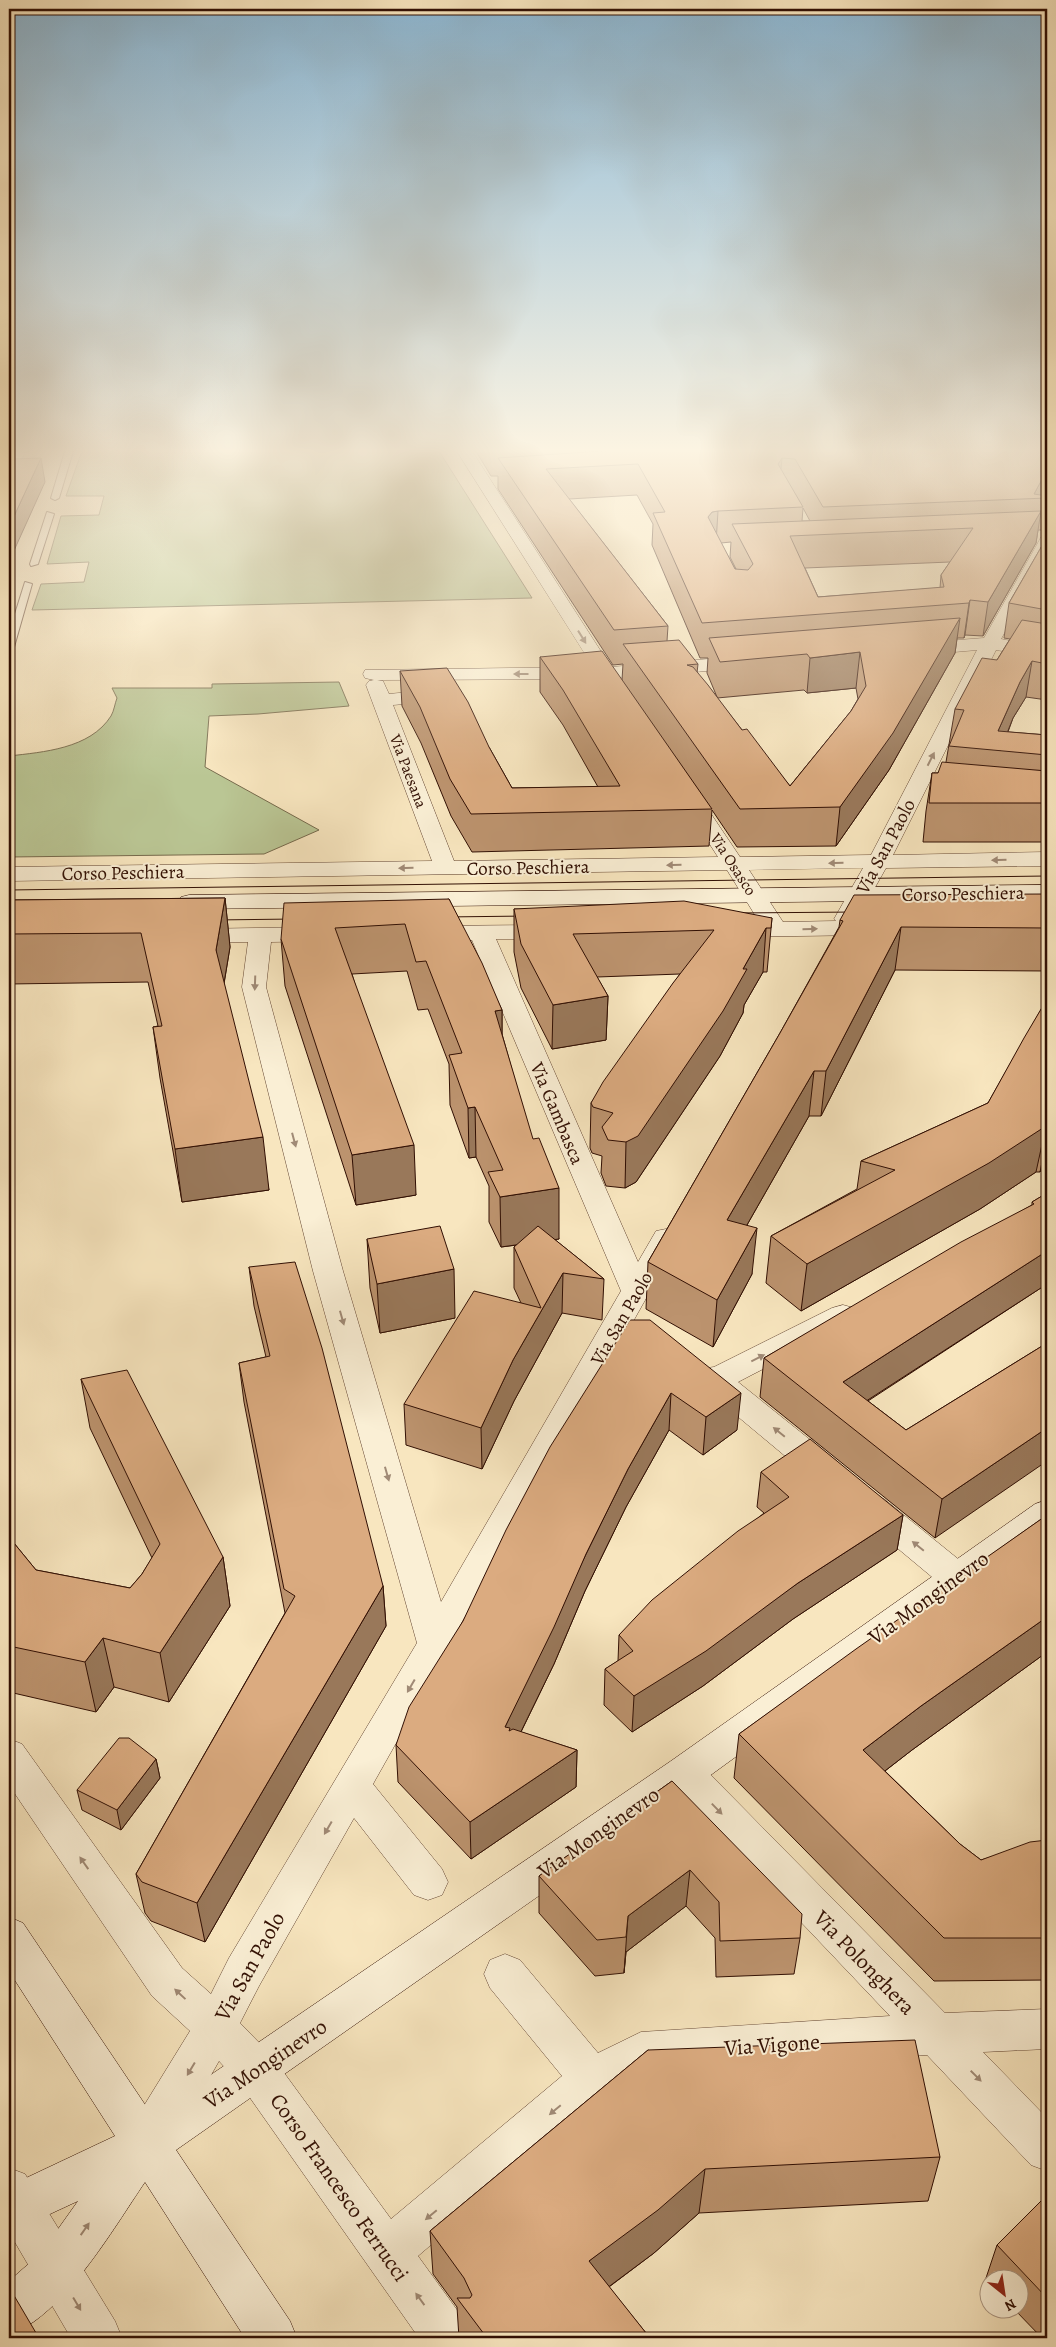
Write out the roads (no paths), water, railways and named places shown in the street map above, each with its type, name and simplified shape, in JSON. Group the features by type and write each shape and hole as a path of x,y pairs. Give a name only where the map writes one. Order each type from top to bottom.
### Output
{"street":[{"path":"536,558 622,698"},
{"name":"Via San Paolo","path":"824,957 878,862 925,790 1029,558"},
{"path":"900,650 990,643 1047,653"},
{"path":"372,674 605,673 764,661"},
{"path":"471,692 574,683 605,673"},
{"path":"372,674 409,684 491,690"},
{"name":"Via Paesana","path":"372,674 446,868"},
{"path":"382,700 451,694"},
{"name":"Via Osasco","path":"678,780 776,929"},
{"name":"Corso Peschiera","path":"9,874 1047,859"},
{"name":"Corso Peschiera","path":"169,902 1047,892"},
{"name":"Corso Peschiera","path":"710,930 886,928"},
{"path":"413,934 576,932"},
{"name":"Via Gambasca","path":"480,933 636,1310"},
{"path":"168,936 345,934"},
{"path":"258,935 260,946 254,987 328,1271 435,1644"},
{"name":"Via San Paolo","path":"9,2312 57,2269 145,2144 216,2027 244,1972 435,1644 636,1310 679,1215"},
{"path":"715,1380 871,1300"},
{"path":"685,1357 956,1577"},
{"name":"Via Monginevro","path":"145,2144 256,2070 684,1773 1047,1513"},
{"name":"Corso Francesco Ferrucci","path":"9,1755 167,1982 216,2027 256,2070 448,2338"},
{"name":"Via Polonghera","path":"684,1773 1047,2149"},
{"path":"352,1786 428,1882"},
{"path":"9,1936 273,2338"},
{"path":"505,1974 592,2079"},
{"name":"Via Vigone","path":"386,2252 592,2079 641,2053 894,2036 936,2036 1047,2029"},
{"path":"98,2338 57,2269 12,2202 145,2144"}],"lane":[{"path":"34,564 36,558"},
{"path":"9,647 28,584"}],"tram line":[{"path":"9,890 1047,876"},
{"path":"734,913 859,912"},
{"path":"444,917 529,916"},
{"path":"214,920 296,919"}]}
